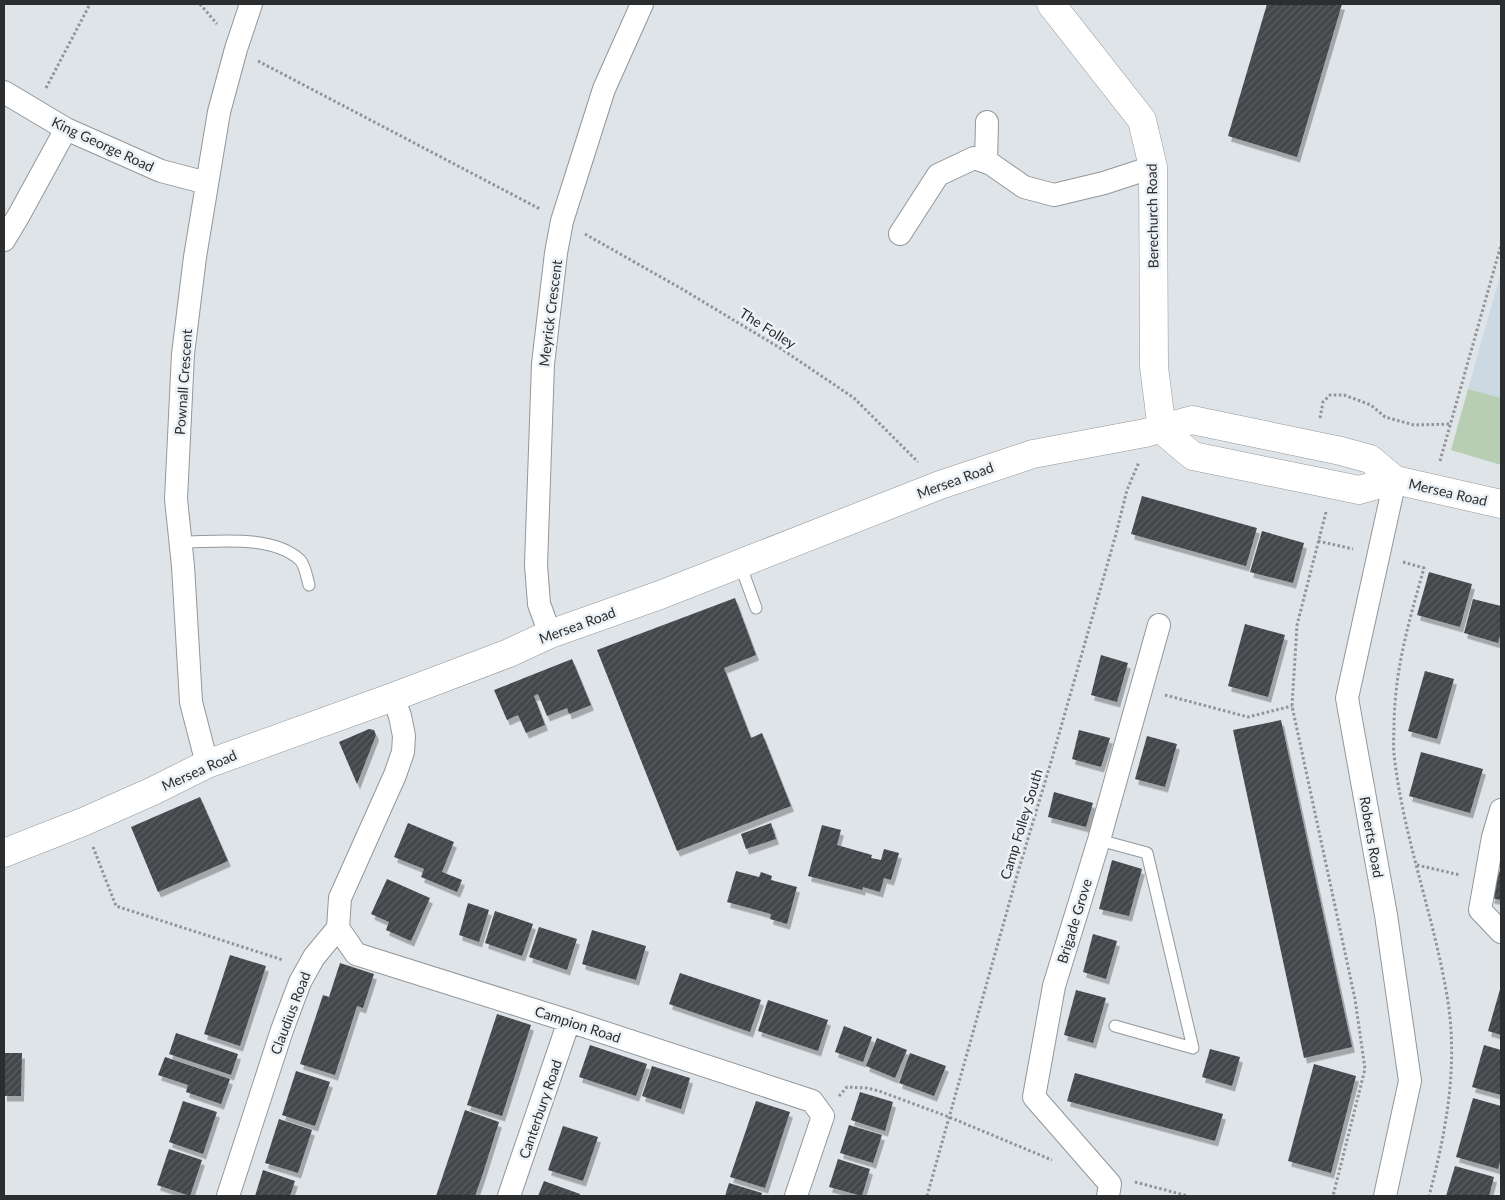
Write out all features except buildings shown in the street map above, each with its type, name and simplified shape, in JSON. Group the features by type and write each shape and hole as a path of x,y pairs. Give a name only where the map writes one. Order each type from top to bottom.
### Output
{"main road":[{"name":"Berechurch Road","path":"1051,4 1142,120 1153,167 1154,367 1162,430"},
{"name":"Mersea Road","path":"4,854 83,822 207,764 509,653 550,634 660,595 940,485 1033,454 1162,430 1192,420 1341,451 1370,459 1395,480 1501,504"},
{"name":"Mersea Road","path":"1162,430 1192,456 1359,490 1395,480"}],"street":[{"name":"Pownall Crescent","path":"207,764 190,702 181,542 176,499 183,354 194,257 219,112 236,49 251,4"},
{"name":"Meyrick Crescent","path":"550,634 539,604 536,564 543,364 556,254 562,221 604,89 642,4"},
{"name":"King George Road","path":"4,92 66,129 161,171 207,183"},
{"path":"986,162 987,122"},
{"path":"4,240 66,129"},
{"path":"900,234 938,175 974,158 986,162 1024,187 1054,195 1153,167"},
{"name":"Roberts Road","path":"1385,1196 1410,1081 1386,915 1347,698 1395,480"},
{"name":"Brigade Grove","path":"1108,1196 1110,1184 1034,1097 1054,986 1099,840 1159,625"},
{"path":"338,928 340,898 395,776 403,752 404,736 400,716 393,697"},
{"path":"1501,810 1493,837 1480,910 1501,932"},
{"name":"Claudius Road","path":"228,1196 282,1030 307,968 321,947 338,928"},
{"name":"Campion Road","path":"338,928 356,954 569,1021 812,1101 823,1116"},
{"name":"Canterbury Road","path":"509,1196 569,1021"},
{"path":"796,1196 823,1116"}],"lane":[{"path":"181,542 260,542 283,548 302,561 309,585"},
{"path":"740,564 756,608"},
{"path":"1099,840 1147,853 1193,1048 1116,1026"}],"path":[{"path":"34,110 90,4"},
{"name":"The Folley","path":"236,49 562,221 682,289 780,348 854,398 940,485"},
{"path":"1446,439 1501,245"},
{"path":"1320,424 1323,402 1330,395 1344,395 1371,404 1385,417 1414,425 1450,424"},
{"name":"Camp Folley South","path":"927,1196 955,1090 1054,754 1125,496 1140,460"},
{"path":"1333,484 1297,625 1292,706 1355,999 1365,1069 1333,1196"},
{"path":"1318,541 1424,568 1398,670 1394,703 1394,753 1406,820 1437,947 1448,1003 1451,1075 1447,1119 1429,1196"},
{"path":"1140,688 1248,717 1292,706"},
{"path":"83,822 116,906 307,968"},
{"path":"1417,865 1485,881"},
{"path":"823,1116 847,1087 873,1089 949,1117"}],"shaded area":[{"path":"1501,272 1501,398 1468,389"}],"green space":[{"path":"1468,389 1501,398 1501,465 1451,450"}]}
